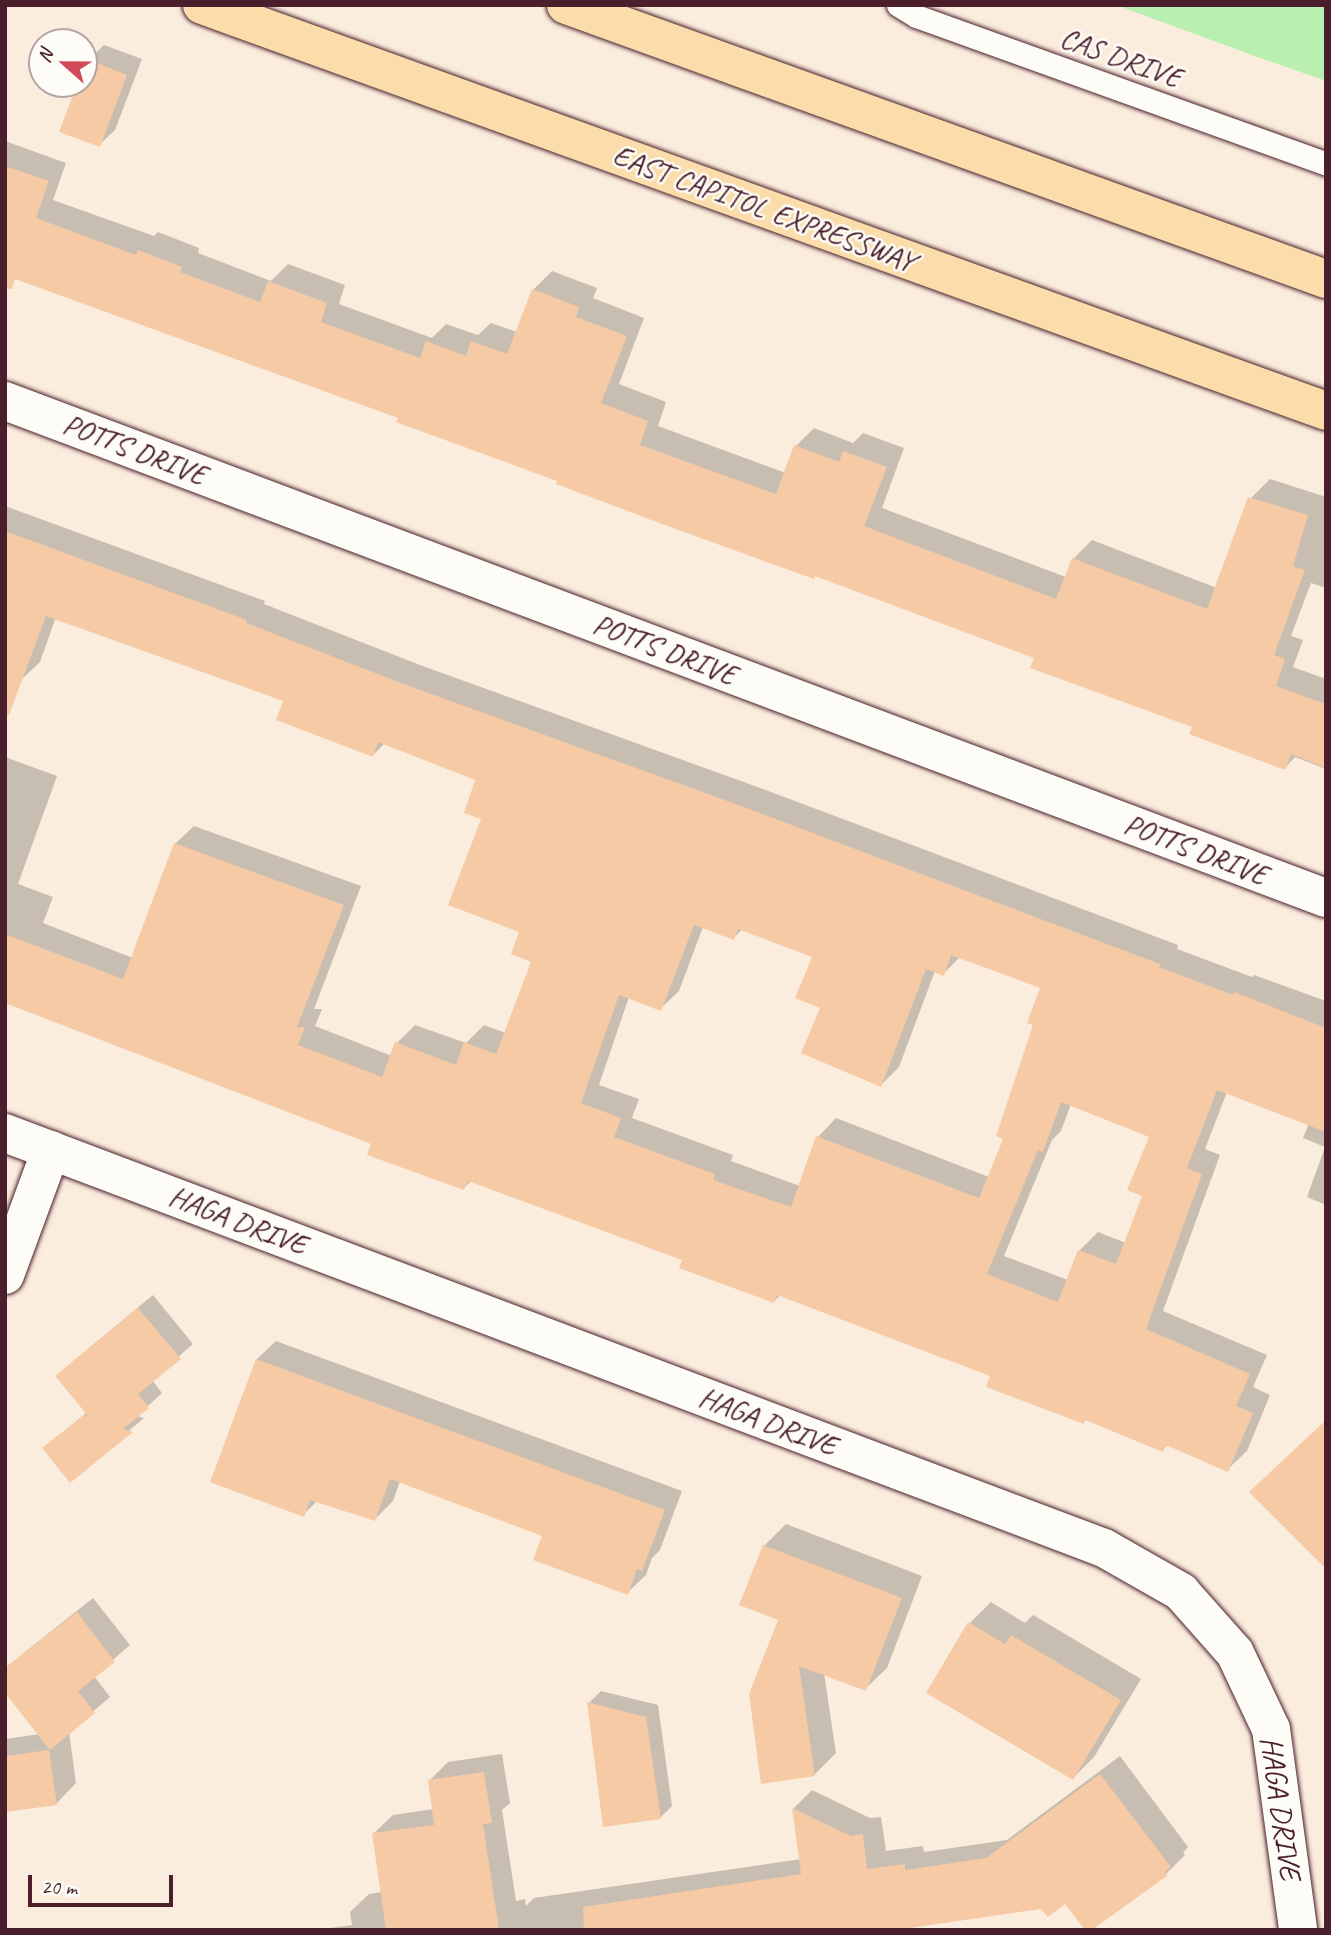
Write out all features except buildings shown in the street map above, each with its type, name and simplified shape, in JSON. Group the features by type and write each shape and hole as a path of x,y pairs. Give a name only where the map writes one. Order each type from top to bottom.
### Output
{"highway":[{"name":"EAST CAPITOL EXPRESSWAY","path":"202,5 1326,411"},
{"path":"566,5 1326,279"}],"street":[{"name":"POTTS DRIVE","path":"5,401 1326,898"},
{"name":"HAGA DRIVE","path":"5,1133 1104,1548 1181,1592 1236,1653 1271,1729 1298,1930"},
{"path":"5,1275 51,1150"}],"lane":[{"name":"CAS DRIVE","path":"898,5 916,16 1326,164"}],"green space":[{"path":"1116,5 1326,5 1326,81 1252,55"}]}
